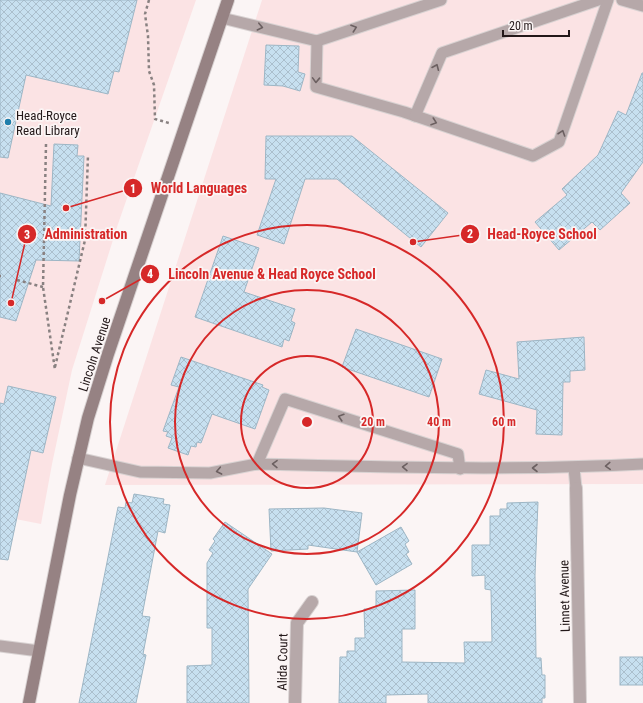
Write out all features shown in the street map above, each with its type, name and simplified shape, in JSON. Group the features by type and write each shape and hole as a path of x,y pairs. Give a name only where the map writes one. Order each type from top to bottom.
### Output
{"main road":[{"name":"Lincoln Avenue","path":"29,703 78,458 88,418 228,0"}],"street":[{"name":"Linnet Avenue","path":"576,488 580,703"},
{"name":"Alida Court","path":"296,703 297,623 312,602"}],"lane":[{"path":"222,18 317,41 441,0"},
{"path":"416,116 442,53 598,0"},
{"path":"317,41 316,87 416,116 533,156 559,142 608,0"},
{"path":"622,0 643,6"},
{"path":"257,464 285,399 458,454 460,468"},
{"path":"78,458 140,472 210,473 257,464 460,468 574,468 643,464"},
{"path":"574,468 576,488"},
{"path":"0,646 39,651"}],"path":[{"path":"149,0 145,14 148,36 149,71 154,85 155,119 185,128"},
{"path":"46,144 43,287 55,370 85,240 88,155"},
{"path":"17,280 43,287"}],"shaded area":[{"path":"0,0 196,0 118,224 72,370 41,524 0,516"},
{"path":"262,0 643,0 643,484 105,485"}],"building":[{"path":"0,0 137,0 119,72 114,71 108,94 26,75 8,158 0,157"},
{"path":"266,45 299,46 298,72 305,74 300,91 283,86 264,85"},
{"path":"642,73 643,162 621,193 630,203 600,230 592,222 559,250 535,222 567,195 562,189 598,155 618,111 626,115"},
{"path":"266,136 352,136 448,213 421,247 337,179 305,179 284,244 257,235 276,179 265,179"},
{"path":"54,144 78,145 77,156 84,156 79,261 36,260 16,321 0,317 0,193 51,206"},
{"path":"223,236 259,248 244,292 295,309 291,321 295,323 289,341 284,339 282,347 195,317"},
{"path":"356,329 442,359 429,397 342,367"},
{"path":"584,337 585,370 570,371 570,382 563,382 562,435 536,434 537,410 479,394 486,370 519,379 517,342"},
{"path":"181,357 263,385 262,387 269,390 255,429 212,414 201,443 197,442 196,447 191,446 188,455 168,448 172,438 166,436 168,432 163,431 179,387 171,385"},
{"path":"8,386 56,397 43,453 31,450 8,560 0,559 0,403 4,404"},
{"path":"134,494 164,499 163,504 170,505 165,533 158,531 142,616 150,617 143,654 146,655 136,703 79,703 118,507 125,508 126,502 132,503"},
{"path":"538,502 535,575 536,658 541,658 542,675 545,675 545,698 542,698 542,703 428,703 428,694 386,695 386,703 339,703 340,657 347,657 347,651 355,651 355,638 365,638 364,609 376,609 376,591 415,590 415,629 402,629 402,662 465,663 464,642 492,642 491,590 485,589 485,575 472,576 472,545 490,545 490,516 500,516 500,509 507,509 507,503"},
{"path":"324,508 362,513 357,552 308,545 308,549 271,551 269,509"},
{"path":"225,522 272,554 248,589 249,703 187,703 187,666 212,665 212,628 207,628 207,563 213,553 209,550 215,541 213,539"},
{"path":"401,527 409,541 405,544 409,552 406,554 412,564 376,585 357,552"},
{"path":"620,657 643,657 643,685 620,685"}],"place":[{"name":"Head-Royce Read Library","path":"8,122"},
{"name":"World Languages","path":"66,208"},
{"name":"Head-Royce School","path":"413,242"},
{"name":"Lincoln Avenue & Head Royce School","path":"102,301"},
{"name":"Administration","path":"11,303"}]}
